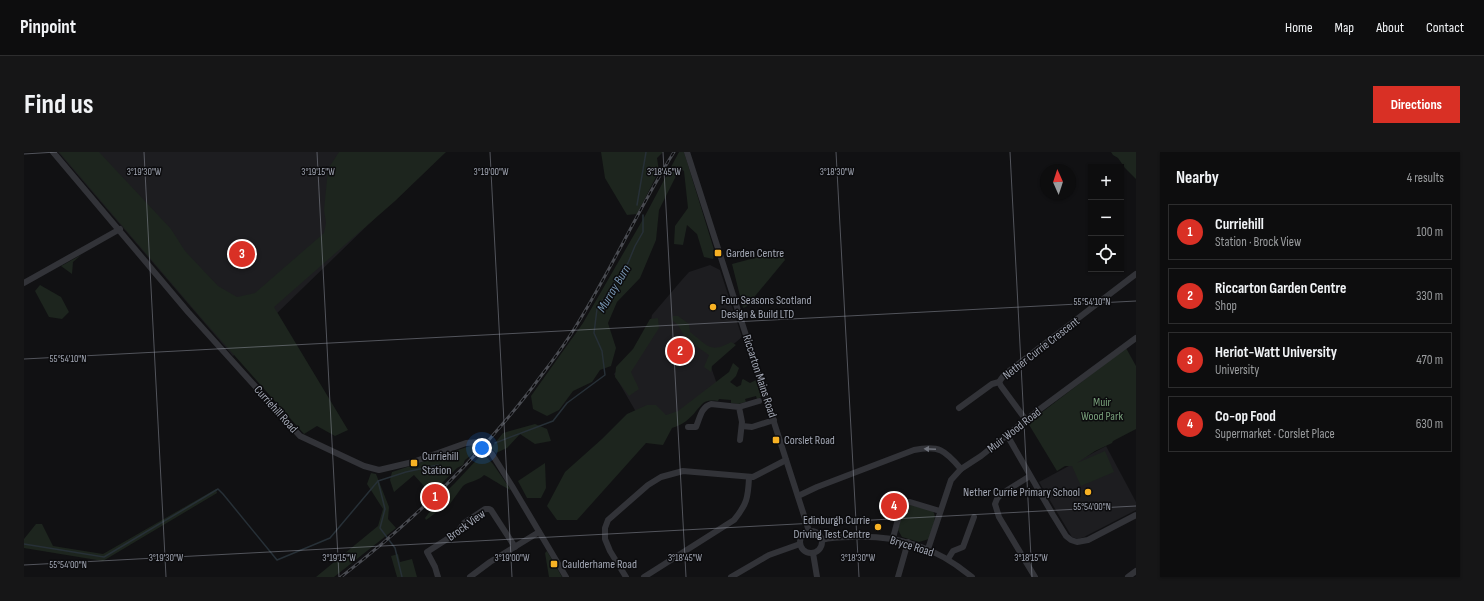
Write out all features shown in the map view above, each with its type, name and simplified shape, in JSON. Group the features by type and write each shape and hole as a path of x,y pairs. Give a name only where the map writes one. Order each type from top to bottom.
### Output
{"street":[{"name":"Curriehill Road","path":"53,152 120,229 188,312 303,438 364,466 379,470 413,462 466,443 478,442 487,450 500,467 566,577"},
{"name":"Riccarton Mains Road","path":"687,152 809,531"},
{"path":"24,282 120,229"},
{"name":"Nether Currie Crescent","path":"963,408 992,384 999,382 1004,375 1136,274"},
{"name":"Muir Wood Road","path":"928,549 951,480 961,469 1136,338"},
{"path":"999,382 1026,420"},
{"path":"688,427 696,427 703,410 708,405 739,407 758,401"},
{"path":"739,407 742,419 740,440"},
{"path":"742,426 752,427 774,420"},
{"path":"1007,435 1066,536 1071,540 1077,542 1088,540 1136,515"},
{"path":"798,496 817,487 914,450 927,448 939,449 951,457 961,469"},
{"path":"626,577 610,551 605,539 605,528 608,520 648,485 661,477 683,471 749,478 758,476 786,460"},
{"path":"1030,476 1001,494 995,504 999,517 1035,577"},
{"path":"644,577 734,520 744,508 748,495 749,478"},
{"path":"893,538 902,504 910,502 940,511"},
{"name":"Brock View","path":"438,577 435,567 427,552 458,532 464,523 486,509 491,510 515,547"},
{"path":"948,559 953,551 964,547 974,517"},
{"path":"809,531 819,534 822,540 819,550 813,553 806,552 800,544 803,534 809,531"},
{"path":"470,577 490,562 539,532"},
{"name":"Bryce Road","path":"822,540 870,536 893,538 928,549 948,559 972,577"},
{"path":"898,577 908,542"},
{"path":"731,577 769,555 800,544"},
{"path":"813,553 817,577"},
{"path":"1128,577 1136,571"}],"shaded area":[{"path":"58,152 443,152 233,356"},
{"path":"710,265 720,270 742,337 710,364 718,387 689,416 646,429 614,374 647,338 652,315 681,281 689,272"},
{"name":"Nether Currie Primary School","path":"1106,446 1136,502 1136,510 1084,537 1078,539 1072,537 1039,482"}],"green space":[{"path":"59,152 99,152 171,229 185,251 218,286 237,297 255,293 324,233 326,223 324,210 328,169 339,152 446,152 395,201 274,307 348,430 335,436 317,426 304,434 203,320"},
{"path":"601,152 663,152 657,158 659,171 637,214 627,215 605,178"},
{"path":"679,152 684,152 715,253 713,259 704,257 697,234 687,225 683,245 674,244 675,226 688,208 684,171 680,168 659,210 656,240 640,278 617,302 608,323 616,348 611,366 600,370 592,382 573,391 559,410 547,416 533,409 531,396 583,323 646,214"},
{"path":"1111,152 1136,152 1136,179 1125,168 1124,164"},
{"path":"781,251 785,260 746,307 743,308 732,264"},
{"path":"81,255 73,262 72,274 61,266"},
{"path":"40,285 61,297 69,312 62,319 49,317 35,291"},
{"path":"673,316 678,316 689,324 690,332 705,344 713,348 724,346 731,342 736,345 712,366 711,372 704,367 709,355 686,339 678,325 672,320"},
{"path":"658,318 659,328 631,372 639,389 629,396 615,377 616,367 633,349 650,319"},
{"name":"Muir Wood Park","path":"1126,348 1136,366 1136,429 1095,451 1077,463 1105,451 1114,472 1081,486 1072,466 1065,466 1057,471 1028,423"},
{"path":"733,363 739,368 736,376 730,382 737,387 741,385 743,379 750,383 756,380 761,397 757,399 756,396 745,399 746,402 738,404 731,403 731,400 719,399 718,401 710,400 705,402 688,419 672,428 663,445 646,443 577,520 557,520 547,506 565,472 627,414 647,405 656,405 666,415 678,411 729,372"},
{"path":"535,424 547,429 551,441 535,444 520,434 507,448 496,453 491,448 503,433"},
{"path":"473,445 479,449 465,460 463,465 457,468 431,494 414,475 394,492 390,480 392,472"},
{"path":"483,453 493,464 511,490 484,475 479,479 463,486 449,505 426,520 425,518 431,510 429,508"},
{"path":"545,463 546,488 541,498 527,498 518,481"},
{"path":"371,473 376,474 389,507 388,519 396,528 334,577 316,577 378,526 383,509 367,484"},
{"path":"216,489 217,493 103,561 24,548 24,539 36,524 42,524 53,546 103,554"},
{"path":"911,505 933,511 935,517 929,539 919,542 902,537 898,530 903,509 906,506"},
{"path":"547,551 562,577 549,577 545,553"},
{"path":"398,554 400,562 412,559 417,577 397,577 391,556"}],"waterway":[{"name":"Murray Burn","path":"637,205 646,152"},
{"name":"Murray Burn","path":"495,443 553,421 567,403 605,375 602,351 594,333 597,309 628,263 643,232 643,215"},
{"path":"24,544 104,557 218,489 277,560 330,538 378,481 406,472 438,465"},
{"path":"378,481 385,509 380,528 395,548 402,577"}],"railway":[{"path":"341,577 418,512 489,440 532,388 562,348 585,312 674,152"}],"place":[{"name":"Garden Centre","path":"718,253"},
{"name":"Heriot-Watt University","path":"242,254"},
{"name":"Four Seasons Scotland Design & Build LTD","path":"713,307"},
{"name":"Riccarton Garden Centre","path":"680,351"},
{"name":"Corslet Road","path":"776,440"},
{"name":"Curriehill Station","path":"414,463"},
{"name":"Nether Currie Primary School","path":"1088,492"},
{"name":"Curriehill","path":"435,497"},
{"name":"Co-op Food","path":"894,506"},
{"name":"Edinburgh Currie Driving Test Centre","path":"878,527"},
{"name":"Caulderhame Road","path":"554,564"}]}
